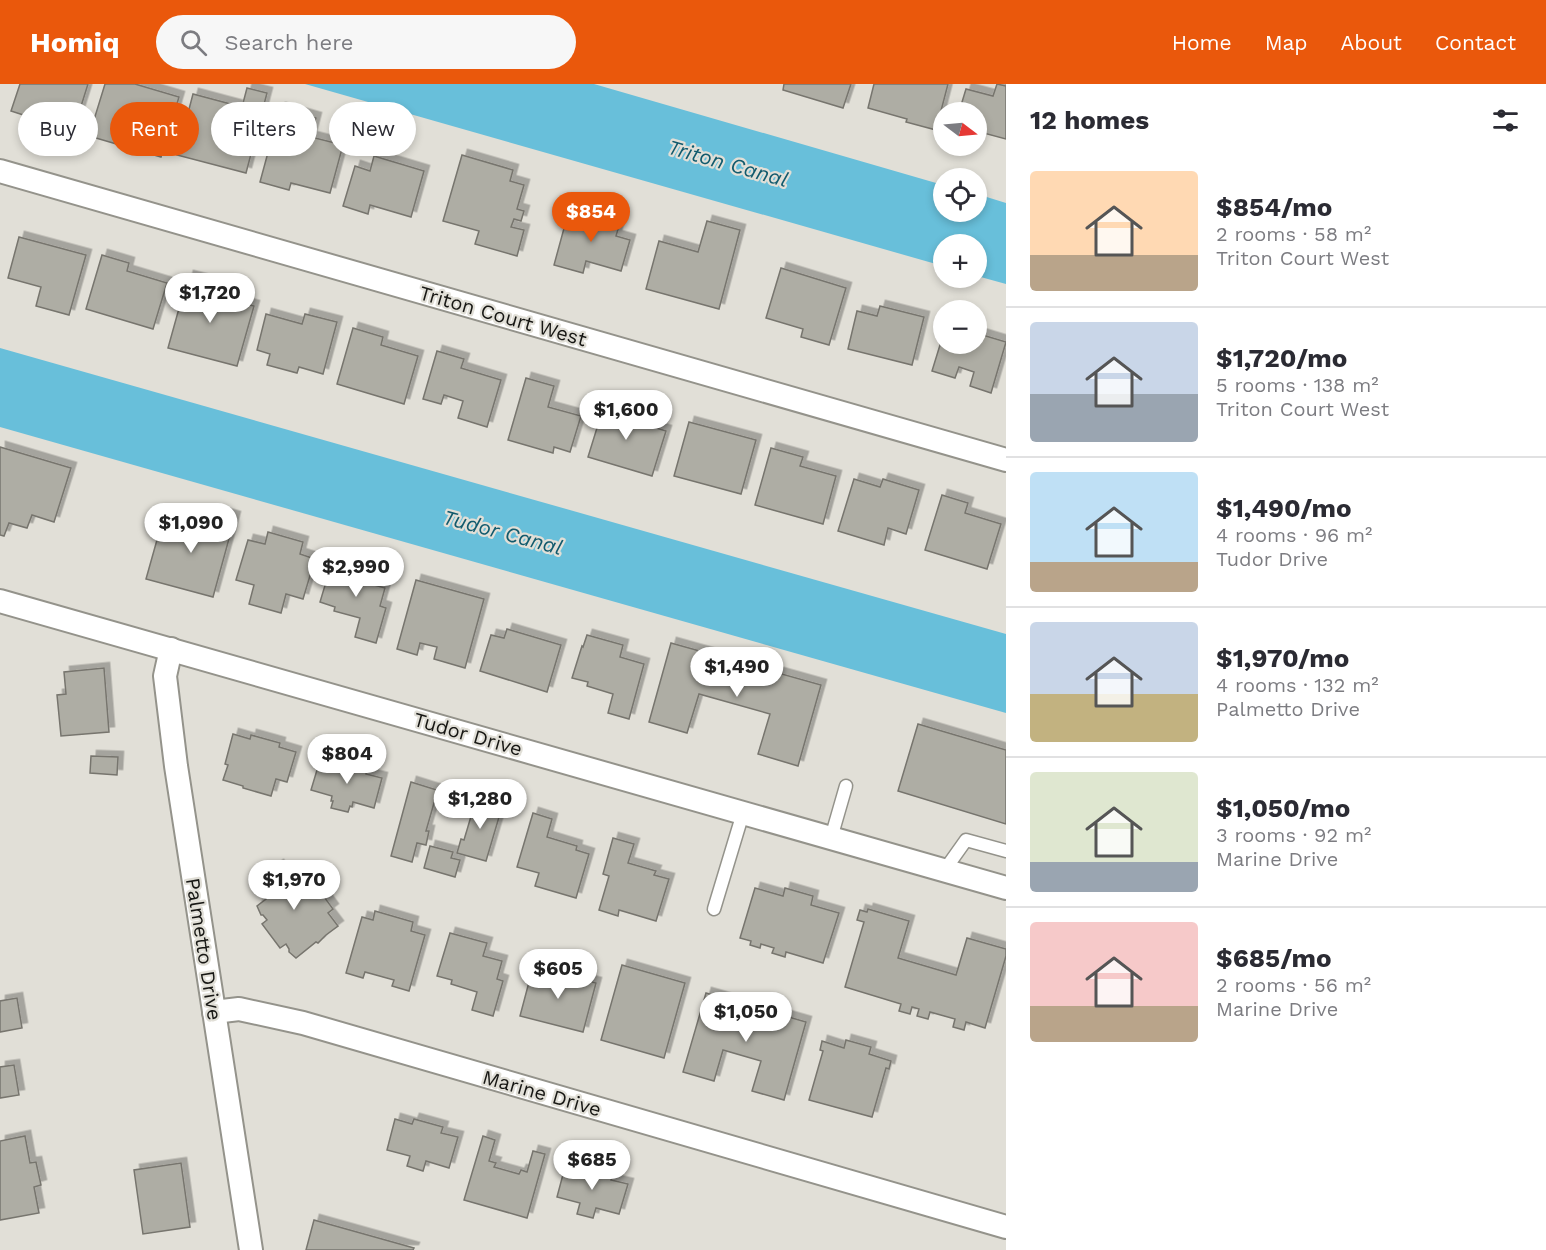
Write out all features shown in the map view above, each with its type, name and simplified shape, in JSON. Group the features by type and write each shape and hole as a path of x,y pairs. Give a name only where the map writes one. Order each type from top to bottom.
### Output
{"street":[{"name":"Triton Court West","path":"0,171 1006,460"},
{"name":"Tudor Drive","path":"0,601 1006,888"},
{"name":"Palmetto Drive","path":"171,649 165,676 176,766 250,1250"},
{"name":"Marine Drive","path":"214,1012 240,1009 303,1023 1006,1227"}],"lane":[{"path":"831,838 846,786"},
{"path":"714,909 743,813"},
{"path":"944,871 966,840 1006,851"}],"water":[{"name":"Triton Canal","path":"305,84 594,84 933,182 933,222 987,222 987,197 1006,203 1006,284 987,279 987,234 933,234 933,263 416,116 416,102 368,102"},
{"name":"Tudor Canal","path":"0,348 1006,634 1006,713 0,427"}],"building":[{"path":"20,84 88,84 82,102 18,102 18,113 11,111"},
{"path":"105,84 135,84 179,97 178,102 110,102 110,142 98,139 98,107"},
{"path":"784,84 851,84 843,108 783,90"},
{"path":"874,84 948,84 943,102 933,102 933,129 868,108"},
{"path":"997,84 1006,86 1006,139 987,134 987,102 962,102 966,89 993,96"},
{"path":"247,88 267,93 265,102 243,102"},
{"path":"193,94 223,102 211,102 211,156 250,156 246,173 181,156 199,156 199,102 191,102"},
{"path":"317,138 329,142 329,156 340,156 330,193 291,183 289,190 260,182 267,156 317,156"},
{"path":"462,155 513,170 510,181 524,185 517,209 524,211 521,221 514,219 511,227 524,230 517,256 475,244 479,231 443,221"},
{"path":"374,156 424,171 411,217 370,205 368,214 343,206 355,166 370,171"},
{"path":"569,210 620,223 616,236 630,240 621,271 586,261 583,273 554,265"},
{"path":"707,221 740,230 719,309 646,289 659,241 698,252"},
{"path":"19,237 86,255 69,315 36,306 41,287 8,278"},
{"path":"102,255 129,263 127,271 167,283 153,329 86,309"},
{"path":"781,268 846,288 829,345 801,337 803,329 766,318"},
{"path":"188,276 220,284 216,296 254,306 237,366 168,348"},
{"path":"880,306 924,317 912,365 848,349 857,311 877,316"},
{"path":"266,314 302,324 305,314 337,322 323,374 299,367 297,373 267,365 270,354 257,350"},
{"path":"353,328 383,337 381,345 418,356 404,404 337,384"},
{"path":"987,336 1006,342 991,393 970,386 974,372 959,367 955,378 932,371 937,354 987,354"},
{"path":"437,351 464,359 461,368 501,380 487,427 458,418 463,401 444,395 441,404 423,399"},
{"path":"526,378 554,386 548,407 581,416 570,452 554,447 553,453 508,440"},
{"path":"605,402 640,413 637,422 666,431 652,476 588,457"},
{"path":"689,422 756,440 741,494 674,476"},
{"path":"0,447 71,468 54,522 32,515 27,528 9,523 4,536 0,535"},
{"path":"771,448 803,457 800,466 836,476 823,524 755,505"},
{"path":"854,479 880,487 883,479 919,490 906,534 888,528 884,545 838,531"},
{"path":"942,495 968,503 965,513 1001,524 987,569 925,550"},
{"path":"214,511 235,517 213,597 146,579 164,515 210,528"},
{"path":"268,532 303,542 300,554 315,559 303,599 286,594 281,613 249,604 254,585 236,580 248,540 265,544"},
{"path":"335,560 371,570 367,583 385,588 380,606 386,608 376,643 355,637 360,618 334,611 335,607 320,602"},
{"path":"416,580 484,599 465,668 434,659 437,647 420,643 417,655 397,649"},
{"path":"507,629 561,645 547,692 480,671 491,635 504,638"},
{"path":"587,635 623,645 620,657 644,664 629,719 608,713 613,694 587,686 588,682 572,678"},
{"path":"671,643 821,685 798,766 758,754 770,714 699,694 687,733 649,722"},
{"path":"104,668 109,732 61,736 57,695 66,694 64,672"},
{"path":"918,724 1006,750 1006,824 898,791"},
{"path":"233,734 250,739 251,735 280,743 279,747 296,752 287,782 276,779 271,796 223,780"},
{"path":"91,756 118,757 117,775 90,773"},
{"path":"320,760 336,765 338,760 367,768 366,774 382,778 374,808 353,802 348,812 331,808 332,796 311,790"},
{"path":"411,782 440,791 426,831 429,831 426,845 417,843 412,862 391,856"},
{"path":"473,799 502,807 486,861 457,853 461,839 464,840 472,813 469,812"},
{"path":"533,813 552,819 547,837 577,846 576,850 589,854 576,898 535,886 539,873 517,867"},
{"path":"613,838 634,844 628,863 656,871 654,875 669,879 656,921 619,910 618,916 599,910 609,876 603,874"},
{"path":"430,846 453,852 451,858 460,860 455,877 424,868"},
{"path":"278,865 290,880 299,874 309,887 314,883 333,909 328,913 338,926 296,958 289,952 286,944 280,948 262,924 267,920 261,915 257,906 266,899 254,883"},
{"path":"755,888 783,896 785,888 813,896 811,905 839,913 823,963 786,952 785,957 772,953 774,948 761,944 760,948 750,945 751,941 740,938"},
{"path":"868,909 909,921 898,958 956,975 967,938 1006,949 985,1028 966,1022 964,1030 953,1027 955,1019 930,1012 928,1019 917,1016 919,1009 912,1007 910,1014 899,1011 901,1004 845,987 864,922 857,920 860,910 867,912"},
{"path":"375,911 413,922 411,931 425,935 409,991 392,986 394,980 365,972 363,978 346,973 362,917 373,920"},
{"path":"450,933 487,943 483,956 502,961 497,979 503,981 493,1016 472,1010 477,992 451,984 452,980 437,976"},
{"path":"622,965 685,983 664,1058 601,1040"},
{"path":"533,967 596,983 583,1032 520,1016"},
{"path":"706,993 806,1022 784,1100 752,1091 761,1061 723,1050 714,1081 683,1072"},
{"path":"17,998 22,1028 0,1032 0,1001"},
{"path":"846,1040 871,1047 869,1054 891,1061 889,1069 886,1068 872,1117 809,1100 823,1051 820,1050 822,1041 844,1048"},
{"path":"14,1065 19,1095 0,1098 0,1067"},
{"path":"395,1119 412,1124 414,1119 443,1127 441,1133 458,1137 449,1168 426,1161 423,1171 407,1166 410,1156 387,1150"},
{"path":"25,1136 30,1163 36,1162 41,1185 34,1187 39,1213 0,1220 0,1141"},
{"path":"483,1136 495,1140 489,1161 496,1163 494,1167 519,1174 521,1170 527,1172 533,1151 545,1154 527,1218 464,1200"},
{"path":"181,1163 190,1227 143,1234 134,1170"},
{"path":"583,1166 613,1174 611,1180 628,1184 619,1214 596,1208 593,1218 577,1214 580,1203 557,1197 565,1167 582,1171"},
{"path":"314,1220 414,1248 413,1250 306,1250"}]}
